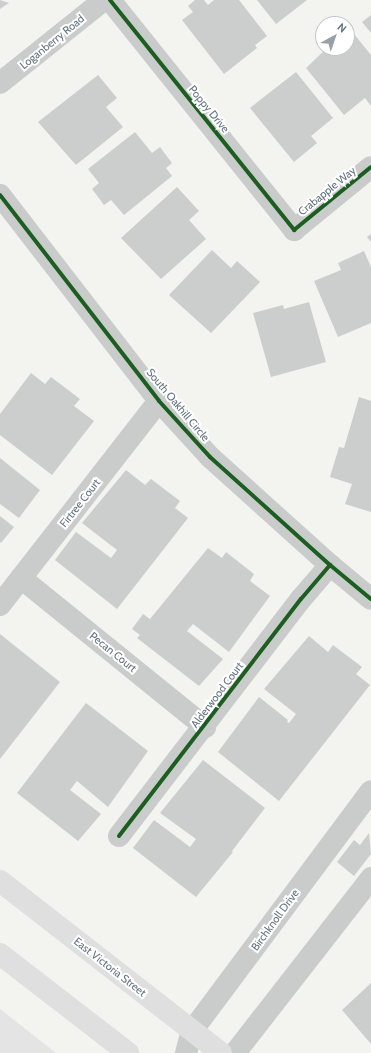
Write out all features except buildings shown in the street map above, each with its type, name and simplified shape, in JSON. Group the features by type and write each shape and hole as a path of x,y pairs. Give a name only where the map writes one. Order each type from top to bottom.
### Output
{"main road":[{"name":"East Victoria Street","path":"0,881 220,1053"},
{"path":"0,954 128,1053"}],"street":[{"name":"Loganberry Road","path":"0,84 104,0"},
{"name":"Poppy Drive","path":"110,0 294,230"},
{"name":"Crabapple Way","path":"294,230 371,167"},
{"name":"South Oakhill Circle","path":"1,200 159,401 210,457 330,565 371,599"},
{"name":"Firtree Court","path":"0,605 159,401"},
{"name":"Alderwood Court","path":"119,836 205,727 301,599 330,565"},
{"name":"Pecan Court","path":"21,578 205,727"},
{"name":"Birchknoll Drive","path":"186,1053 192,1032 371,791"},
{"path":"235,1053 371,878"}],"shaded area":[{"path":"0,1009 56,1053 0,1053"}],"cycle path":[{"path":"110,0 294,230 371,167"},
{"path":"0,195 159,401 210,457 330,565 371,599"},
{"path":"119,836 301,599 330,565"}]}
